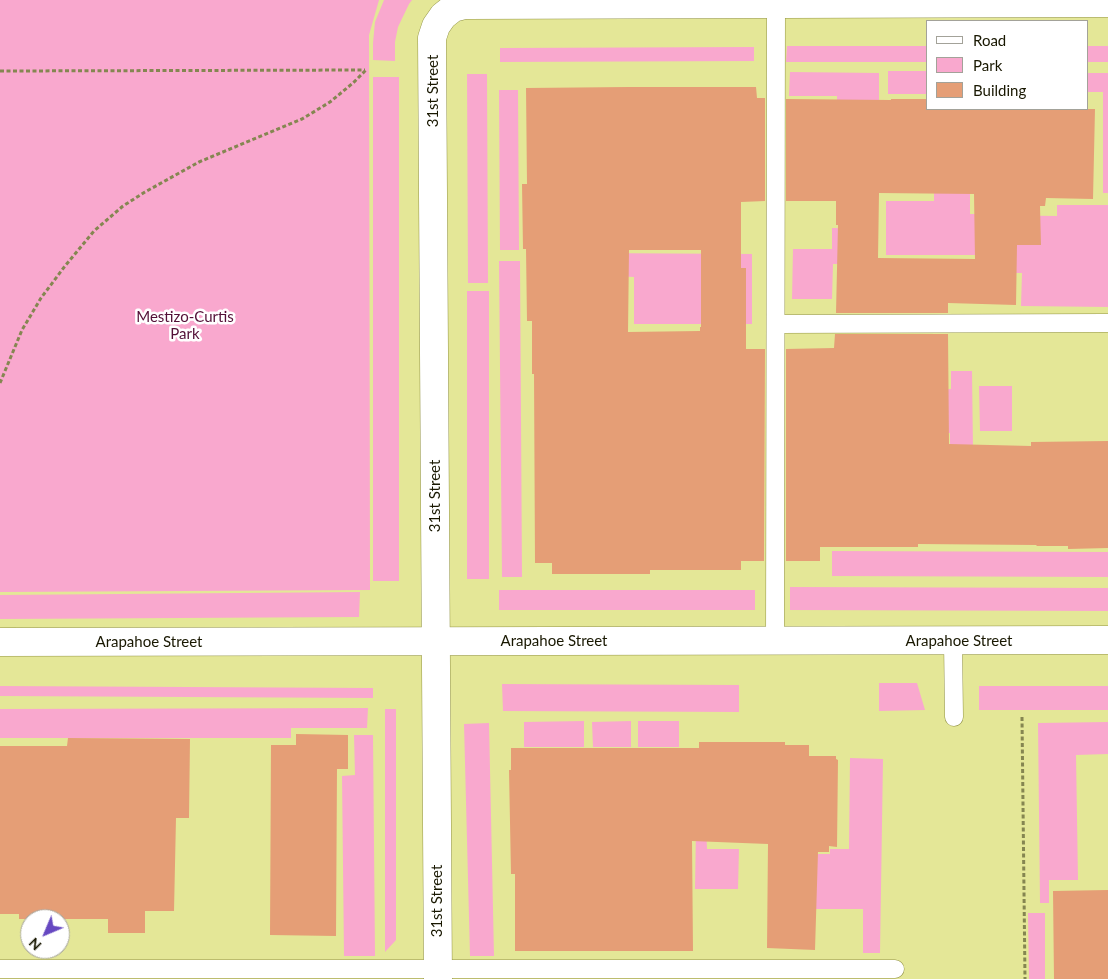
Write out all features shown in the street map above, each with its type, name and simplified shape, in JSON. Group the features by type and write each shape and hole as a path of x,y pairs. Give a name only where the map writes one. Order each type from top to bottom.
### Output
{"street":[{"path":"776,4 1108,2"},
{"name":"31st Street","path":"438,974 432,38 436,26 443,16 453,8 465,5 776,4"},
{"name":"Arapahoe Street","path":"0,642 1108,640"}],"lane":[{"path":"774,641 776,4"},
{"path":"776,324 1108,324"},
{"path":"953,641 954,717"},
{"path":"0,969 438,974 895,969"}],"path":[{"path":"0,71 366,70 330,102 309,115 274,132 199,162 123,206 94,231 41,298 22,330 0,383"},
{"path":"1022,717 1025,979"}],"green space":[{"name":"Mestizo-Curtis Park","path":"0,0 379,0 369,35 370,590 0,592"},
{"path":"384,0 412,0 398,27 395,42 395,61 373,60 375,22"},
{"path":"787,46 926,46 926,62 786,62"},
{"path":"1088,46 1108,46 1108,62 1088,62"},
{"path":"754,47 754,61 500,62 500,48"},
{"path":"888,71 926,71 926,94 888,94"},
{"path":"790,72 879,73 879,102 837,102 837,96 789,96"},
{"path":"1088,73 1108,73 1108,193 1103,193 1103,92 1088,92"},
{"path":"467,74 487,74 488,283 468,283"},
{"path":"373,77 399,77 399,581 373,581"},
{"path":"499,90 518,90 519,250 500,250"},
{"path":"942,110 970,110 970,214 976,214 976,255 886,255 886,201 934,201 934,180 942,179"},
{"path":"1057,205 1108,205 1108,307 1021,306 1022,273 980,273 981,215 1057,216"},
{"path":"832,228 877,229 876,264 833,264 832,299 792,299 793,249 832,249"},
{"path":"587,253 752,254 752,324 634,324 634,277 610,276"},
{"path":"499,261 520,261 522,577 502,577"},
{"path":"467,291 489,291 489,579 467,579"},
{"path":"951,371 972,371 973,451 950,452 950,433 931,434 930,390 951,389"},
{"path":"979,386 1012,386 1012,431 980,431"},
{"path":"832,551 1108,552 1108,577 832,576"},
{"path":"790,587 1108,588 1108,611 790,610"},
{"path":"499,590 755,590 755,610 499,610"},
{"path":"360,592 359,617 0,619 0,595"},
{"path":"879,683 917,683 925,710 879,711"},
{"path":"502,684 739,685 739,712 503,711"},
{"path":"0,686 373,688 373,698 0,696"},
{"path":"979,686 1108,686 1108,710 979,710"},
{"path":"368,708 367,728 291,728 291,738 0,738 0,709"},
{"path":"385,709 396,709 396,940 385,952"},
{"path":"584,721 584,747 524,747 524,722"},
{"path":"631,721 631,747 593,747 592,722"},
{"path":"638,721 679,721 679,747 638,747"},
{"path":"1108,722 1108,754 1076,755 1078,880 1049,880 1049,903 1040,903 1038,723"},
{"path":"489,723 494,956 470,956 464,724"},
{"path":"354,735 373,735 375,956 344,956 342,776 355,775"},
{"path":"850,758 883,759 880,953 863,953 863,909 815,909 815,854 830,854 830,849 849,849"},
{"path":"696,827 706,827 707,849 739,849 738,889 695,889"},
{"path":"1028,913 1045,913 1045,979 1029,979"}],"building":[{"path":"756,87 757,98 765,98 765,201 741,202 741,268 746,268 746,349 765,349 764,561 741,561 741,570 650,570 650,574 552,574 552,563 535,563 532,321 527,321 526,249 523,249 522,184 527,184 526,88","holes":["629,250 701,250 700,331 628,332"]},
{"path":"786,99 926,99 926,110 1095,109 1093,199 1046,198 1045,206 1040,206 1041,245 1017,245 1016,305 948,303 948,313 836,313 838,225 836,225 836,201 786,201","holes":["879,193 974,194 975,259 878,258"]},
{"path":"835,334 948,334 949,444 1031,446 1031,442 1108,441 1108,548 1068,549 1068,546 918,544 918,547 820,547 820,561 786,561 786,349 834,348"},
{"path":"296,734 348,735 348,769 337,769 336,936 270,935 271,745 296,745"},
{"path":"68,738 190,739 189,818 176,818 174,911 145,911 145,933 108,933 108,919 70,919 70,909 20,909 20,919 19,914 0,914 0,746 67,746"},
{"path":"699,742 785,742 785,745 809,745 809,756 836,756 838,760 837,847 829,846 829,852 818,852 815,950 767,948 768,844 692,841 693,951 515,951 515,874 511,874 509,770 511,770 511,748 699,748"},
{"path":"1108,890 1108,979 1054,979 1053,891"}]}
